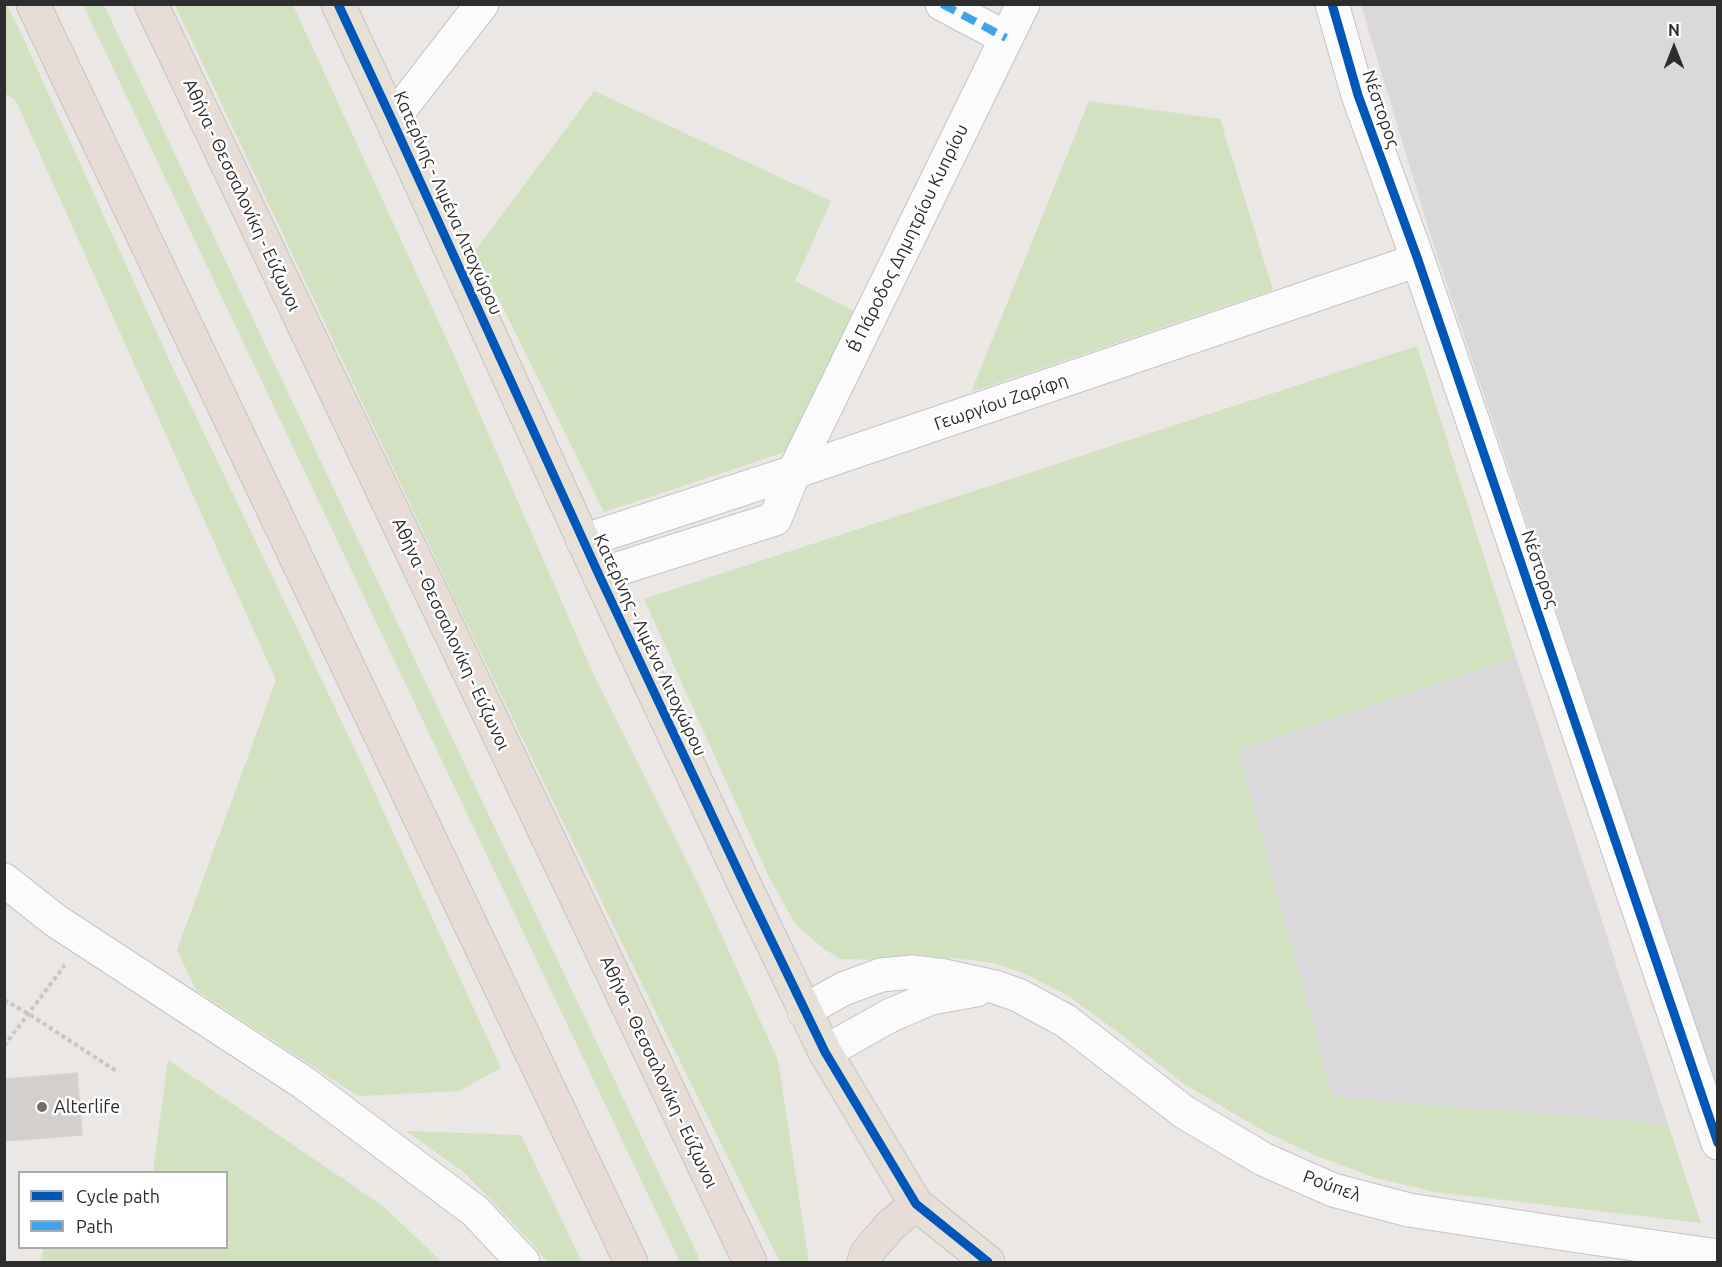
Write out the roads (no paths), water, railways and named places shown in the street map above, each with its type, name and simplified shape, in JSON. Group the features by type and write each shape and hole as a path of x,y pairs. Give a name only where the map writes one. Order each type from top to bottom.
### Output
{"highway":[{"path":"33,4 631,1263"},
{"name":"Αθήνα - Θεσσαλονίκη - Εύζωνοι","path":"151,4 750,1263"},
{"path":"864,1263 867,1253 890,1226 916,1204"}],"main road":[{"name":"Κατερίνης - Λιμένα Λιτοχώρου","path":"338,4 583,541 825,1052 916,1204 988,1263"}],"street":[{"path":"392,120 482,4"},
{"path":"942,4 1006,38"},
{"name":"Β΄ Πάροδος Δημητρίου Κυπρίου","path":"599,575 775,519 794,472 1023,4"},
{"name":"Νέστορος","path":"1332,4 1358,95 1418,260 1718,1143"},
{"name":"Γεωργίου Ζαρίφη","path":"583,541 794,472 1418,260"},
{"path":"4,880 56,921 294,1076 339,1109 475,1211 523,1263"},
{"name":"Ρούπελ","path":"804,1011 843,989 881,975 912,972 945,976 996,987 1018,995 1066,1021 1184,1112 1263,1159 1333,1190 1409,1210 1718,1256"},
{"path":"825,1052 891,1015 931,998 996,987"}],"place":[{"name":"Alterlife","path":"42,1107"}]}
